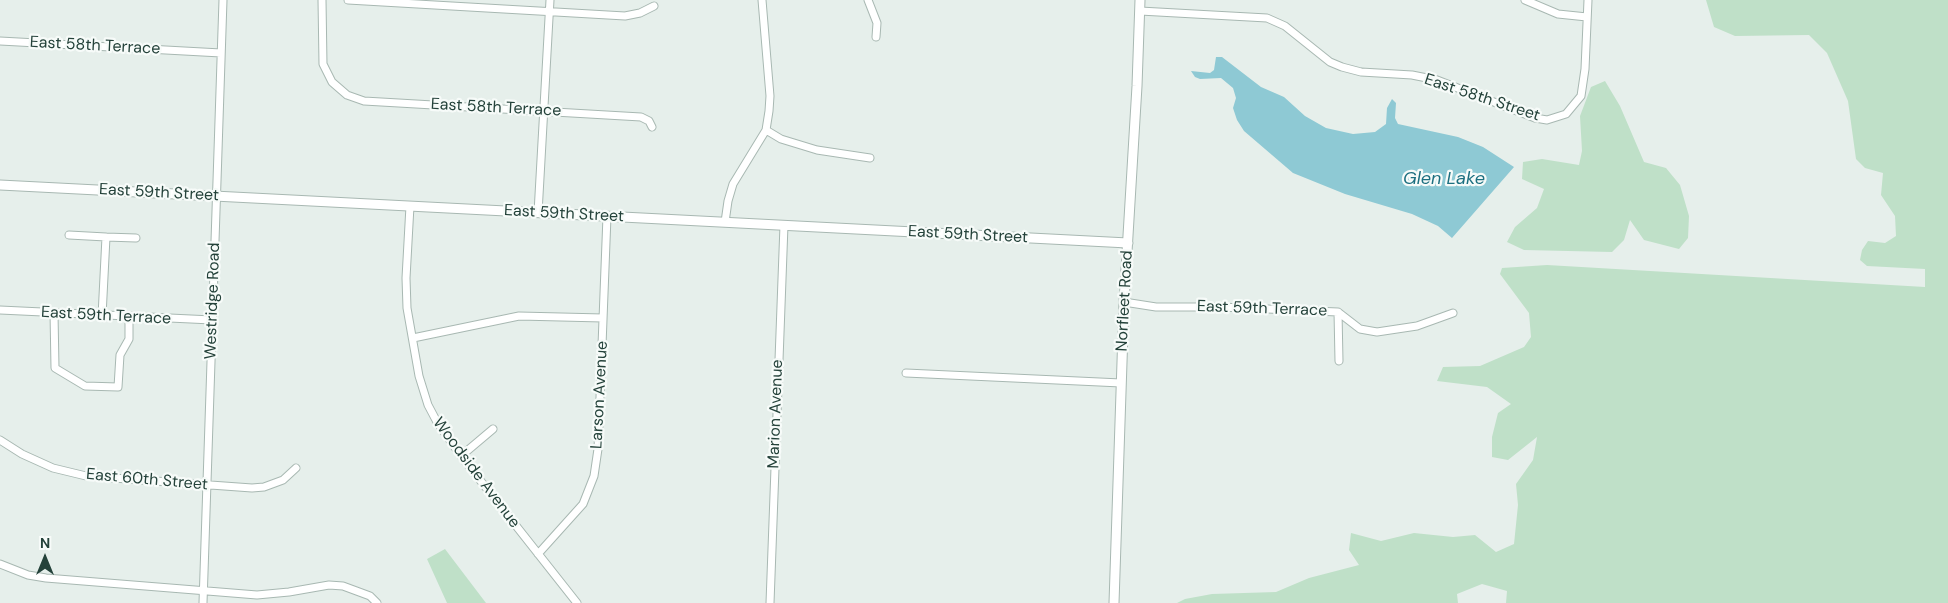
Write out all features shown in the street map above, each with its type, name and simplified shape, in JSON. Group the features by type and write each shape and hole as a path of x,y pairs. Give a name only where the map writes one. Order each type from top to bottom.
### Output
{"street":[{"name":"Westridge Road","path":"203,603 223,0"},
{"name":"East 58th Terrace","path":"322,0 323,64 326,74 347,95 364,101 641,117 649,121 652,127"},
{"path":"348,0 625,16 640,13 654,6"},
{"path":"538,213 550,0"},
{"path":"725,222 728,201 734,184 766,130 770,96 762,0"},
{"path":"868,0 877,23 876,37"},
{"name":"Norfleet Road","path":"1114,603 1124,302 1140,0"},
{"path":"1525,0 1558,14 1587,17 1588,0"},
{"name":"East 58th Street","path":"1140,11 1267,18 1285,26 1330,62 1342,67 1361,72 1412,75 1437,80 1535,118 1556,118 1568,112 1581,96 1584,87 1587,17"},
{"name":"East 58th Terrace","path":"0,41 221,53"},
{"path":"766,130 781,139 817,150 870,158"},
{"name":"East 59th Street","path":"0,184 1128,243"},
{"name":"Woodside Avenue","path":"410,206 406,278 412,338 419,376 428,405 437,422 461,456 577,603"},
{"name":"Larson Avenue","path":"538,554 583,504 594,476 598,449 607,216"},
{"name":"Marion Avenue","path":"770,603 784,225"},
{"path":"69,235 136,238"},
{"path":"102,316 106,237"},
{"name":"East 59th Terrace","path":"1124,302 1156,307 1220,306 1338,312 1360,329 1377,332 1417,326 1453,313"},
{"name":"East 59th Terrace","path":"0,310 129,318 212,320"},
{"path":"1338,312 1339,361"},
{"path":"54,313 55,368 86,386 118,387 120,355 129,339 129,318"},
{"path":"412,338 520,316 603,318"},
{"path":"906,373 1122,384"},
{"path":"461,456 493,429"},
{"name":"East 60th Street","path":"0,440 22,454 53,468 86,476 264,487 283,480 296,468"},
{"path":"0,564 28,575 46,578 257,595 329,585 343,586 370,596 377,603"}],"green space":[{"path":"1706,0 1948,0 1948,603 1506,603 1507,591 1482,584 1457,594 1458,603 1177,603 1185,599 1212,594 1276,592 1309,578 1359,565 1349,550 1351,533 1381,541 1414,533 1453,537 1475,535 1496,552 1514,544 1518,505 1516,484 1533,460 1537,437 1508,460 1492,457 1492,437 1498,413 1511,404 1487,387 1437,381 1443,367 1480,366 1524,347 1531,337 1529,313 1500,274 1502,268 1547,265 1925,287 1925,269 1867,266 1860,260 1862,250 1868,241 1885,243 1896,236 1895,216 1881,195 1883,173 1865,168 1856,159 1848,101 1827,53 1809,35 1735,36 1714,27"},
{"path":"1605,81 1620,106 1644,162 1666,168 1680,185 1689,216 1688,238 1679,249 1644,240 1630,220 1624,240 1612,252 1524,250 1507,242 1515,227 1537,208 1544,189 1522,179 1523,162 1542,159 1579,165 1582,151 1580,116 1591,87"},
{"path":"445,549 486,603 447,603 427,559"}],"water":[{"name":"Glen Lake","path":"1216,57 1222,57 1261,87 1284,97 1305,116 1326,128 1353,134 1375,132 1386,124 1387,108 1392,99 1396,103 1395,118 1398,124 1458,137 1483,147 1514,167 1452,238 1438,226 1412,214 1345,194 1293,173 1244,131 1237,120 1233,108 1236,98 1233,88 1221,78 1200,79 1195,77 1191,71 1210,73 1214,70"}]}
